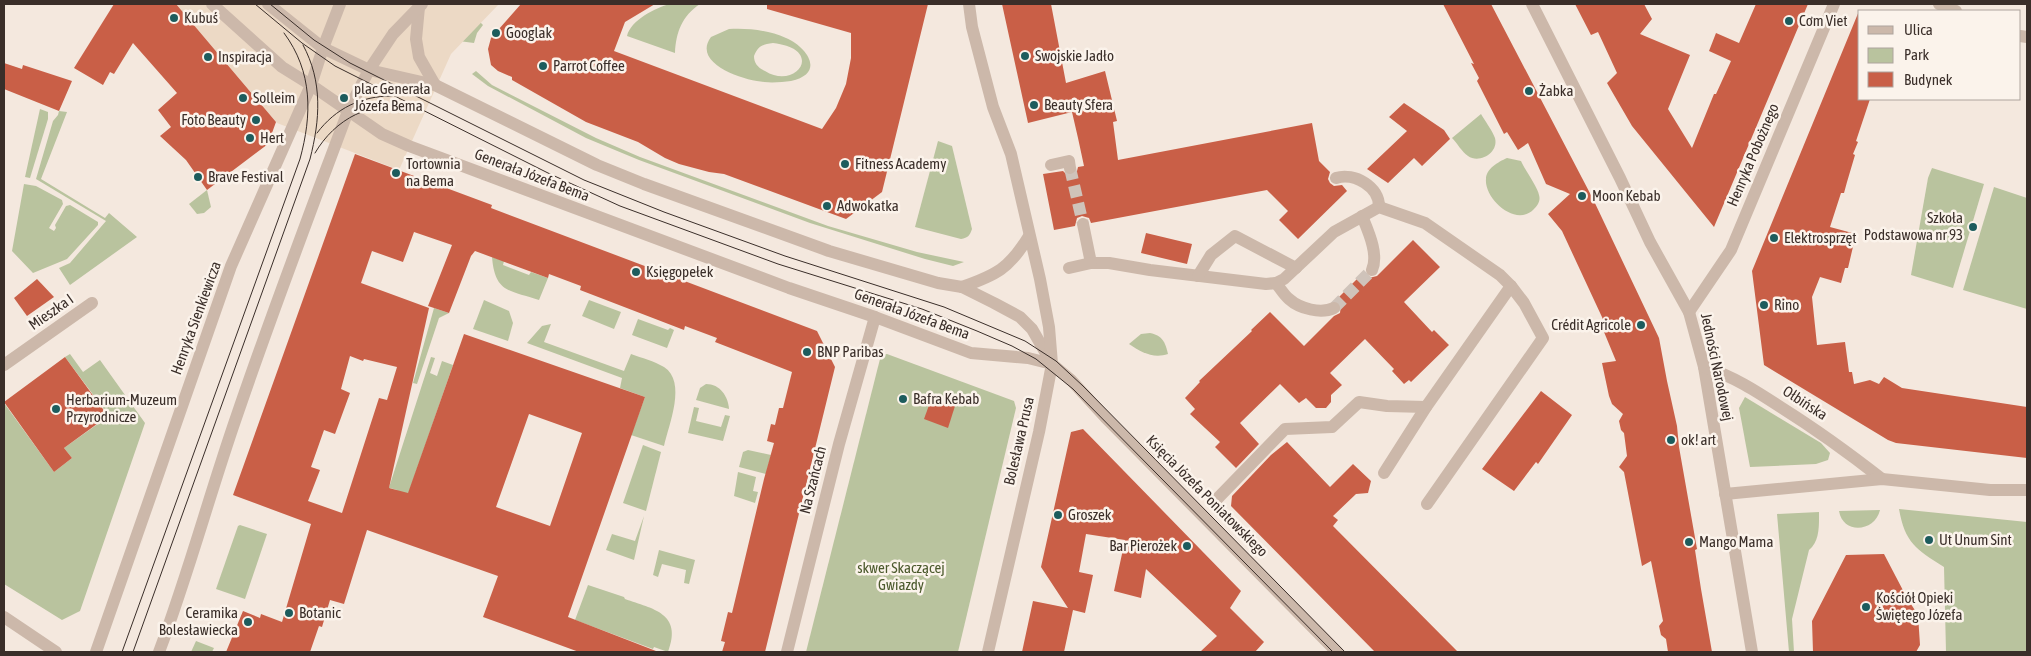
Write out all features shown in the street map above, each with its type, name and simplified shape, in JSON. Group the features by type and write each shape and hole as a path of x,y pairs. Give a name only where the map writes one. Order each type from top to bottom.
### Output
{"street":[{"path":"212,4 282,68 311,85 348,111"},
{"path":"268,4 323,48 368,70 435,85 597,165 829,251 938,283 962,287 1020,316 1032,329 1052,364"},
{"name":"Henryka Sienkiewicza","path":"96,652 231,266 311,85 340,4"},
{"name":"Bolesława Prusa","path":"969,4 972,27 993,107 1011,154 1049,326 1052,364 1039,432 988,652"},
{"name":"Jedności Narodowej","path":"1532,4 1620,178 1650,242 1689,312 1704,367 1752,652"},
{"name":"Henryka Pobożnego","path":"1689,312 1731,250 1834,4"},
{"path":"1939,4 1954,10"},
{"path":"159,652 187,574 206,506 236,416 348,111 368,70 393,34 420,6"},
{"path":"420,6 416,38 419,58 435,85"},
{"name":"Generała Józefa Bema","path":"348,111 382,134 425,152 780,285 971,352 1028,358 1052,364"},
{"path":"1050,164 1069,161 1070,168"},
{"path":"1336,178 1344,175 1353,176 1376,192 1380,199 1379,207"},
{"path":"1069,268 1091,263 1109,263 1198,276 1266,284 1276,283 1284,279 1334,232 1379,207 1425,223 1500,275 1524,304 1543,338 1427,504"},
{"path":"1362,216 1374,253 1372,270"},
{"path":"1084,224 1091,263"},
{"path":"962,287 993,276 1006,267 1029,236"},
{"path":"1198,276 1211,256 1235,236 1296,268"},
{"path":"1276,283 1289,300 1306,308 1317,311 1328,311 1334,308"},
{"path":"1384,473 1426,407 1511,286"},
{"name":"Mieszka I","path":"4,365 92,303"},
{"name":"Na Szańcach","path":"787,652 839,444 874,317"},
{"name":"Księcia Józefa Poniatowskiego","path":"1052,364 1071,380 1105,417 1337,652"},
{"name":"Ołbińska","path":"1704,367 1745,384 1830,438 1882,479"},
{"path":"1217,499 1285,429 1332,427 1359,402 1387,406 1426,407"},
{"path":"1725,494 1882,479 1990,490 2027,490"},
{"path":"4,617 56,652"}],"green space":[{"path":"670,4 700,4 684,19 677,38 675,53 627,36 629,30 638,20 658,8"},
{"path":"463,5 483,25 477,33 474,43 451,40"},
{"path":"729,29 751,29 772,33 786,38 801,47 810,60 810,66 808,72 802,77 791,81 755,81 734,74 714,63 708,55 707,47 711,37","holes":["773,43 789,47 798,53 802,60 800,67 795,73 787,76 776,76 763,70 758,67 754,59 757,50 764,45"]},
{"path":"476,71 492,85 596,138 640,157 828,226 917,252 964,262 953,266 925,259 810,223 639,160 586,138 488,86 472,74"},
{"path":"40,109 48,112 48,119 30,178 25,177"},
{"path":"59,111 67,112 41,179 105,218 109,213 137,237 70,285 59,268 70,263 106,221 36,179 53,121"},
{"path":"1481,114 1494,135 1495,143 1494,148 1487,156 1477,159 1468,156 1452,138"},
{"path":"938,141 952,146 972,229 968,236 963,239 915,227"},
{"path":"1507,158 1521,161 1538,192 1538,203 1527,214 1519,215 1502,209 1490,195 1487,187 1486,179 1490,169"},
{"path":"1932,168 1984,184 1953,288 1911,275 1928,178"},
{"path":"24,184 36,186 62,200 63,204 49,228 54,231 55,225 66,206 70,205 98,222 98,225 67,259 33,273 12,251"},
{"path":"1994,187 2027,198 2027,309 1963,290"},
{"path":"207,190 211,207 204,213 197,214 189,204"},
{"path":"492,257 504,261 503,265 529,275 531,272 548,278 539,300 512,291 500,284 496,278"},
{"path":"484,300 509,311 513,323 508,341 473,329"},
{"path":"589,300 621,312 614,329 582,316"},
{"path":"434,308 449,313 439,318 417,384 413,383"},
{"path":"638,319 668,330 670,328 674,330 667,348 632,335"},
{"path":"551,324 544,342 624,371 631,354 664,367 671,374 675,393 674,404 664,446 631,435 645,397 620,388 622,378 527,343 542,326"},
{"path":"1150,333 1163,340 1168,354 1152,355 1129,344 1141,334"},
{"path":"70,354 83,372 100,360 145,423 80,611 62,620 4,584 4,403 54,472 72,458 64,448 109,416 65,357"},
{"name":"skwer Skaczącej Gwiazdy","path":"887,354 1014,401 1016,408 958,652 806,652 881,355"},
{"path":"431,357 435,358 430,373 437,376 442,361 453,365 403,509 397,490 390,488 384,503"},
{"path":"706,384 719,388 725,395 729,409 696,400 700,388"},
{"path":"1745,397 1821,443 1830,453 1828,460 1816,464 1750,467 1739,408"},
{"path":"694,407 699,408 696,421 721,427 725,415 730,416 723,441 688,433"},
{"path":"643,445 661,452 646,511 623,503"},
{"path":"748,450 771,455 766,474 739,467 743,452"},
{"path":"738,472 756,477 753,491 758,492 755,503 734,496"},
{"path":"1899,509 2027,522 2027,652 1946,652 1944,567 1919,550 1908,538"},
{"path":"1880,510 1872,523 1859,528 1846,524 1839,511"},
{"path":"1819,512 1817,537 1809,550 1792,619 1794,652 1789,652 1777,514"},
{"path":"644,516 634,560 606,550 612,534 635,541"},
{"path":"238,526 267,534 245,599 216,589"},
{"path":"659,550 695,560 689,584 684,583 686,570 662,564 658,577 653,575"},
{"path":"588,585 624,597 663,615 672,629 672,639 668,652 654,647 653,649 575,620"},
{"path":"196,641 214,648 212,652 191,652"}],"shaded area":[{"name":"plac Generała Józefa Bema","path":"176,4 499,4 451,54 399,170 277,123"}],"building":[{"path":"114,4 176,4 276,122 268,144 207,190 186,160 160,136 171,127 158,110 177,93 133,43 114,74 110,72 103,85 74,68"},
{"path":"521,4 655,4 625,22 614,51 822,129 836,108 846,84 851,58 851,33 767,9 767,4 928,4 882,192 846,219 724,174 679,164 638,142 586,122 512,80 512,77 498,71 491,65 488,49 491,38"},
{"path":"1002,4 1051,4 1066,83 1105,71 1117,121 1113,122 1118,160 1312,123 1319,161 1330,172 1328,179 1330,183 1334,186 1342,185 1347,191 1298,239 1279,220 1288,211 1267,190 1091,223 1089,218 1082,216 1077,218 1075,226 1054,230 1043,174 1063,171 1067,175 1072,176 1078,167 1084,166 1078,138 1072,112 1028,123"},
{"path":"1443,4 1491,4 1593,199 1659,338 1677,426 1712,652 1668,652 1666,639 1661,635 1659,626 1663,621 1651,561 1642,566 1624,472 1619,467 1627,456 1624,433 1621,430 1619,421 1623,414 1612,404 1602,363 1616,361 1604,332 1608,330 1562,231 1548,214 1570,194 1546,184 1528,143 1518,150 1507,132 1504,134 1477,81 1479,78 1471,63 1474,64"},
{"path":"1575,4 1644,4 1652,19 1640,34 1690,55 1668,109 1692,148 1714,94 1716,94 1731,61 1709,51 1716,33 1739,43 1756,4 1808,4 1714,227 1632,126 1607,83 1617,73 1598,32 1591,35"},
{"path":"1858,13 1858,100 1870,100 1856,141 1858,142 1853,154 1855,155 1844,193 1841,193 1830,227 1856,234 1848,268 1845,268 1841,283 1820,277 1812,297 1817,345 1845,342 1849,372 1852,372 1854,384 1870,380 1879,384 1884,377 1902,388 2027,407 2027,458 1896,443 1764,365 1752,271"},
{"path":"4,63 22,69 23,65 72,81 59,111 4,89"},
{"path":"1404,103 1444,130 1450,139 1422,166 1414,158 1388,183 1367,169 1407,131 1389,117"},
{"path":"355,154 492,205 491,208 817,331 835,367 765,652 722,652 725,642 721,641 728,612 732,613 774,443 767,441 771,424 775,425 779,408 783,408 792,372 715,342 717,338 685,326 684,330 580,290 581,286 549,274 548,278 475,251 471,256 449,313 428,306 452,245 414,232 403,262 372,251 361,283 429,308 389,488 408,493 464,334 645,397 568,617 656,652 579,652 483,617 498,576 367,530 344,604 330,600 322,627 319,626 310,652 226,652 243,611 260,618 261,614 282,622 311,524 233,495","holes":["350,356 363,361 364,359 397,367 387,400 379,398 342,513 308,501 320,470 311,467 324,430 335,434 350,393 341,389","529,414 582,433 550,526 496,507"]},
{"path":"1146,233 1192,244 1187,264 1141,253"},
{"path":"1413,240 1440,267 1404,302 1432,332 1434,330 1449,345 1411,382 1409,380 1404,384 1392,371 1394,369 1365,339 1330,373 1342,385 1331,395 1331,402 1326,408 1316,408 1306,398 1299,403 1280,384 1240,423 1259,444 1236,468 1215,447 1220,442 1190,414 1195,409 1185,398 1199,381 1270,312 1304,346 1334,316 1340,313 1341,305 1336,300 1364,272 1369,278 1377,276"},
{"path":"37,279 54,297 27,316 14,298"},
{"name":"Herbarium-Muzeum Przyrodnicze","path":"65,357 108,416 64,448 72,458 54,472 4,402"},
{"path":"1541,391 1572,415 1538,464 1536,462 1514,491 1482,469"},
{"path":"932,397 955,406 948,428 924,419"},
{"path":"1083,429 1241,591 1230,608 1264,642 1255,652 1200,652 1217,636 1146,569 1141,598 1114,591 1125,540 1086,534 1079,572 1093,575 1085,613 1073,610 1064,652 1022,652 1033,601 1068,608 1041,567 1071,432"},
{"path":"1287,442 1330,487 1353,464 1371,481 1368,493 1356,494 1333,516 1338,520 1333,526 1458,652 1375,652 1231,506 1232,496 1271,455"},
{"name":"Kościół Opieki Świętego Józefa","path":"1884,554 1918,615 1920,645 1916,652 1813,652 1812,621 1846,555"}],"tunnel":[{"path":"1070,168 1083,224"},
{"path":"1334,308 1372,270"}],"tram line":[{"path":"255,4 302,43 335,66 548,173 620,206 778,264 922,309 1012,346 1036,359 1073,389 1333,652"},
{"path":"270,4 314,40 350,63 584,180 664,212 785,256 944,307 1025,341 1056,361 1083,386 1345,652"},
{"path":"122,652 300,159 307,126 308,110 305,78 294,48 284,33"},
{"path":"133,652 310,159 316,130 318,101 314,73 303,45"},
{"path":"317,133 332,117 350,105 370,98 392,96"},
{"path":"315,153 333,130 356,115 382,107 412,109"}],"place":[{"name":"Kubuś","path":"174,18"},
{"name":"Cơm Viet","path":"1789,21"},
{"name":"Googlak","path":"496,33"},
{"name":"Swojskie Jadło","path":"1025,56"},
{"name":"Inspiracja","path":"208,57"},
{"name":"Parrot Coffee","path":"543,66"},
{"name":"Żabka","path":"1529,91"},
{"name":"Solleim","path":"243,98"},
{"name":"plac Generała Józefa Bema","path":"344,98"},
{"name":"Beauty Sfera","path":"1034,105"},
{"name":"Foto Beauty","path":"256,120"},
{"name":"Hert","path":"250,138"},
{"name":"Fitness Academy","path":"845,164"},
{"name":"Tortownia na Bema","path":"396,173"},
{"name":"Brave Festival","path":"198,177"},
{"name":"Moon Kebab","path":"1582,196"},
{"name":"Adwokatka","path":"827,206"},
{"name":"Szkoła Podstawowa nr 93","path":"1973,227"},
{"name":"Elektrosprzęt","path":"1774,238"},
{"name":"Księgopełek","path":"636,272"},
{"name":"Rino","path":"1764,305"},
{"name":"Crédit Agricole","path":"1641,325"},
{"name":"BNP Paribas","path":"807,352"},
{"name":"Bafra Kebab","path":"903,399"},
{"name":"Herbarium-Muzeum Przyrodnicze","path":"56,409"},
{"name":"ok! art","path":"1671,440"},
{"name":"Groszek","path":"1058,515"},
{"name":"Ut Unum Sint","path":"1929,540"},
{"name":"Mango Mama","path":"1689,542"},
{"name":"Bar Pierożek","path":"1187,546"},
{"name":"Kościół Opieki Świętego Józefa","path":"1866,607"},
{"name":"Botanic","path":"289,613"},
{"name":"Ceramika Bolesławiecka","path":"248,622"}]}
